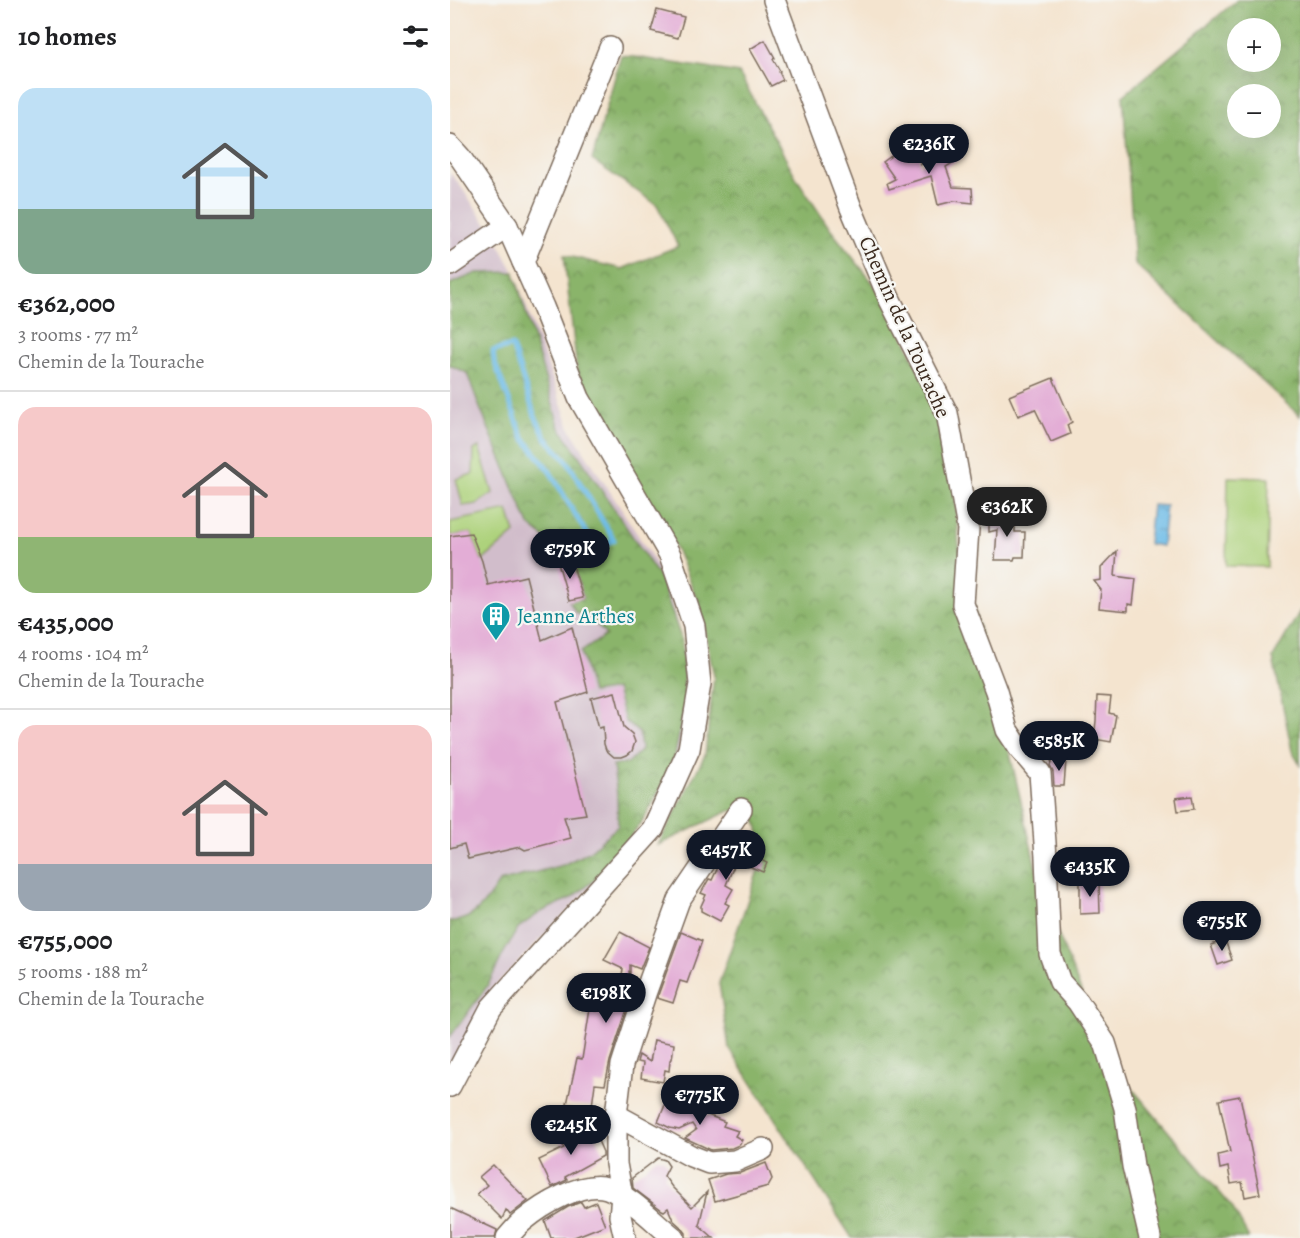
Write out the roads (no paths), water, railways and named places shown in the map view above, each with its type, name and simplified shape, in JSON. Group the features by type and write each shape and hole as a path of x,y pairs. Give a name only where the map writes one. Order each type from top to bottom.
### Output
{"street":[{"name":"Chemin de la Tourache","path":"774,0 851,208 889,298 947,413 968,529 963,604 996,691 1006,730 1040,773 1050,954 1060,982 1078,1002 1105,1043 1125,1108 1133,1166 1150,1238"},
{"path":"523,262 610,48"},
{"path":"450,146 507,226 543,307 579,398 670,555 694,626 700,684 688,749 653,829 490,1008 450,1086"},
{"path":"450,266 507,226"},
{"path":"625,1238 620,1216 622,1196 616,1164 616,1115 622,1065 679,900 741,809"},
{"path":"616,1115 691,1156 709,1163 735,1161 762,1149"},
{"path":"507,1238 522,1222 545,1206 570,1192 586,1187 605,1188 622,1196 674,1238"}],"water":[{"path":"1152,505 1166,506 1162,546 1148,544"}],"waterway":[{"path":"512,346 535,416 546,438 567,461 614,540 595,548 549,470 523,437 494,361 493,351 512,346"}],"place":[{"name":"Jeanne Arthes","path":"496,642"}]}
